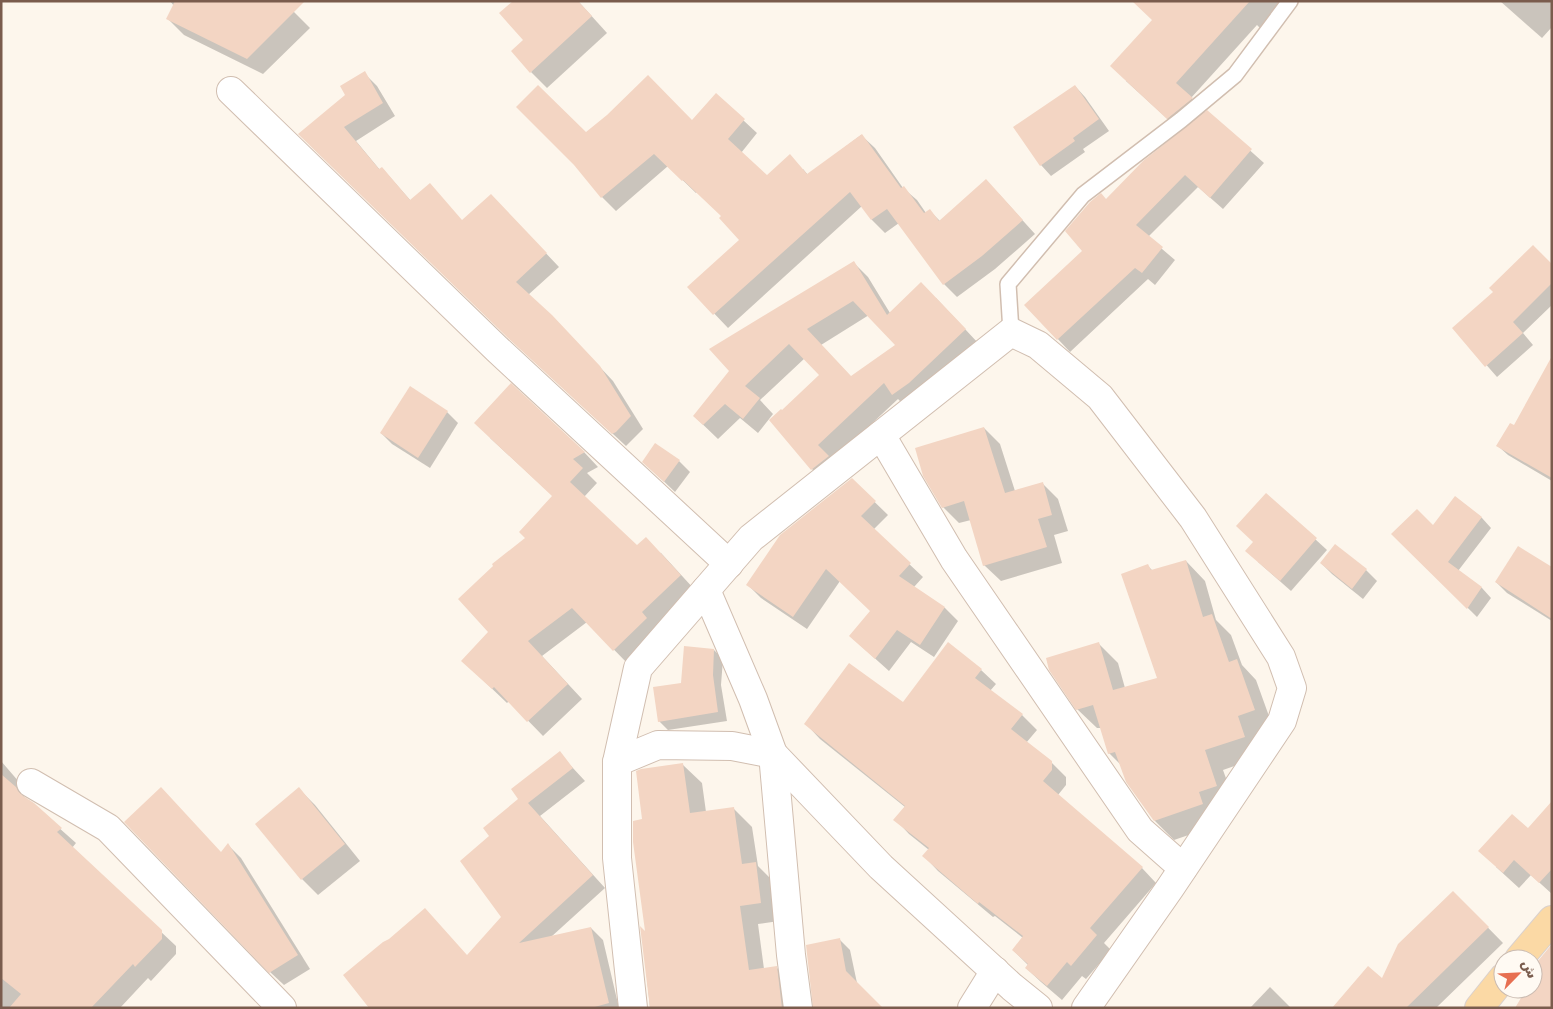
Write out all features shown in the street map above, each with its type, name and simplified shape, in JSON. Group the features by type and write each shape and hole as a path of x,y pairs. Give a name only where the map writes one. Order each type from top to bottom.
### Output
{"main road":[{"path":"1527,949 1552,920"},
{"path":"1479,1008 1493,990"}],"street":[{"path":"231,91 497,349 729,564"},
{"path":"633,1008 617,858 617,762 638,668 751,538 1011,332 1038,345 1100,397 1193,518 1281,657 1292,688 1282,721 1184,868 1086,1008"},
{"path":"881,434 954,559 1140,830 1184,868"},
{"path":"706,590 753,699 773,754 791,955 798,1008"},
{"path":"617,762 658,745 732,746 773,754 881,867 1038,1008"},
{"path":"31,783 108,828 282,1008"},
{"path":"972,1008 995,971"}],"lane":[{"path":"1011,332 1008,284 1083,195 1181,120 1235,75 1290,1"}],"building":[{"path":"175,1 305,1 247,59 166,19"},
{"path":"513,1 578,1 592,16 530,73 511,51 523,40 499,13"},
{"path":"1132,1 1250,1 1176,83 1193,98 1167,119 1110,66 1152,20"},
{"path":"365,71 383,103 344,127 379,169 382,167 410,200 430,183 462,220 491,194 547,253 516,282 552,315 600,366 631,416 616,432 612,434 508,338 298,134 345,95 340,86"},
{"path":"648,75 692,120 716,93 745,119 728,139 767,175 790,154 807,174 862,134 901,188 904,186 924,213 930,209 939,221 986,179 1023,220 982,256 943,285 887,209 871,220 850,192 713,315 687,287 739,240 719,218 721,216 654,154 601,198 574,165 516,107 538,85 586,132 607,115"},
{"path":"1075,85 1099,119 1073,138 1075,141 1040,166 1013,127"},
{"path":"1207,110 1252,149 1210,198 1185,175 1136,225 1163,247 1142,273 1135,268 1057,340 1024,305 1082,251 1065,231 1090,202 1101,193 1106,199 1143,161"},
{"path":"1533,245 1552,264 1552,283 1513,322 1523,333 1485,367 1452,328 1493,292 1489,288"},
{"path":"854,261 887,315 921,282 966,329 909,383 892,395 884,383 818,445 829,456 811,470 769,420 819,375 789,344 745,386 760,398 743,419 725,404 703,425 693,416 729,371 709,349","holes":["853,301 895,345 851,376 807,329"]},
{"path":"1552,356 1552,478 1496,446 1510,423 1514,425"},
{"path":"511,383 585,452 573,459 583,468 570,482 637,545 646,537 681,575 642,612 647,618 613,651 572,608 528,641 568,684 527,722 494,687 492,689 461,661 488,632 458,599 493,566 492,564 525,538 519,532 552,496 474,423"},
{"path":"410,386 448,411 418,458 380,433"},
{"path":"984,427 1005,493 1043,482 1052,515 1038,519 1047,547 983,566 964,501 942,508 923,476 915,448"},
{"path":"655,443 680,460 664,482 642,462"},
{"path":"852,478 876,501 861,516 911,563 899,576 945,607 920,645 897,630 875,659 849,636 870,611 826,569 793,617 746,585 780,535"},
{"path":"1266,493 1317,538 1280,581 1245,551 1253,542 1236,526"},
{"path":"1455,496 1482,517 1448,562 1482,587 1467,609 1391,534 1417,509 1433,525"},
{"path":"1335,544 1367,569 1352,589 1320,563"},
{"path":"1518,546 1552,567 1552,619 1495,582"},
{"path":"1186,560 1203,617 1212,614 1229,662 1237,659 1255,710 1238,716 1245,737 1205,750 1217,786 1199,792 1203,804 1154,821 1126,782 1115,752 1108,754 1093,705 1076,710 1049,670 1046,658 1099,642 1113,690 1157,678 1121,574 1148,564 1151,570"},
{"path":"948,642 982,669 975,678 1023,714 1011,729 1052,761 1052,770 1043,781 1143,867 1090,928 1097,935 1071,966 1067,962 1047,986 1025,968 1028,964 1012,950 1023,936 979,902 978,904 922,856 929,848 893,820 905,806 804,724 849,663 903,702"},
{"path":"684,646 714,649 713,675 718,712 658,722 653,687 681,683"},
{"path":"560,751 573,768 528,803 593,875 519,943 591,927 609,1003 591,1008 369,1008 343,975 425,908 467,955 501,917 460,861 489,836 483,828 518,799 511,789"},
{"path":"683,763 690,813 734,807 742,864 756,862 761,903 740,906 749,970 777,966 782,1008 650,1008 640,926 645,931 633,842 633,821 642,819 636,771"},
{"path":"1,774 23,796 34,803 62,828 57,832 162,930 162,939 135,967 133,964 91,1008 9,1008 21,994 1,978"},
{"path":"161,787 221,852 228,843 298,955 269,973 124,822"},
{"path":"299,787 345,844 301,880 255,824"},
{"path":"1552,801 1552,869 1539,883 1514,860 1503,873 1478,851 1512,814 1528,828"},
{"path":"1453,891 1489,927 1406,1008 1332,1008 1368,966 1382,978 1398,944"},
{"path":"840,938 846,971 883,1008 813,1008 806,945"},
{"path":"1552,944 1552,1008 1515,1008 1520,999 1543,999 1543,955"}]}
